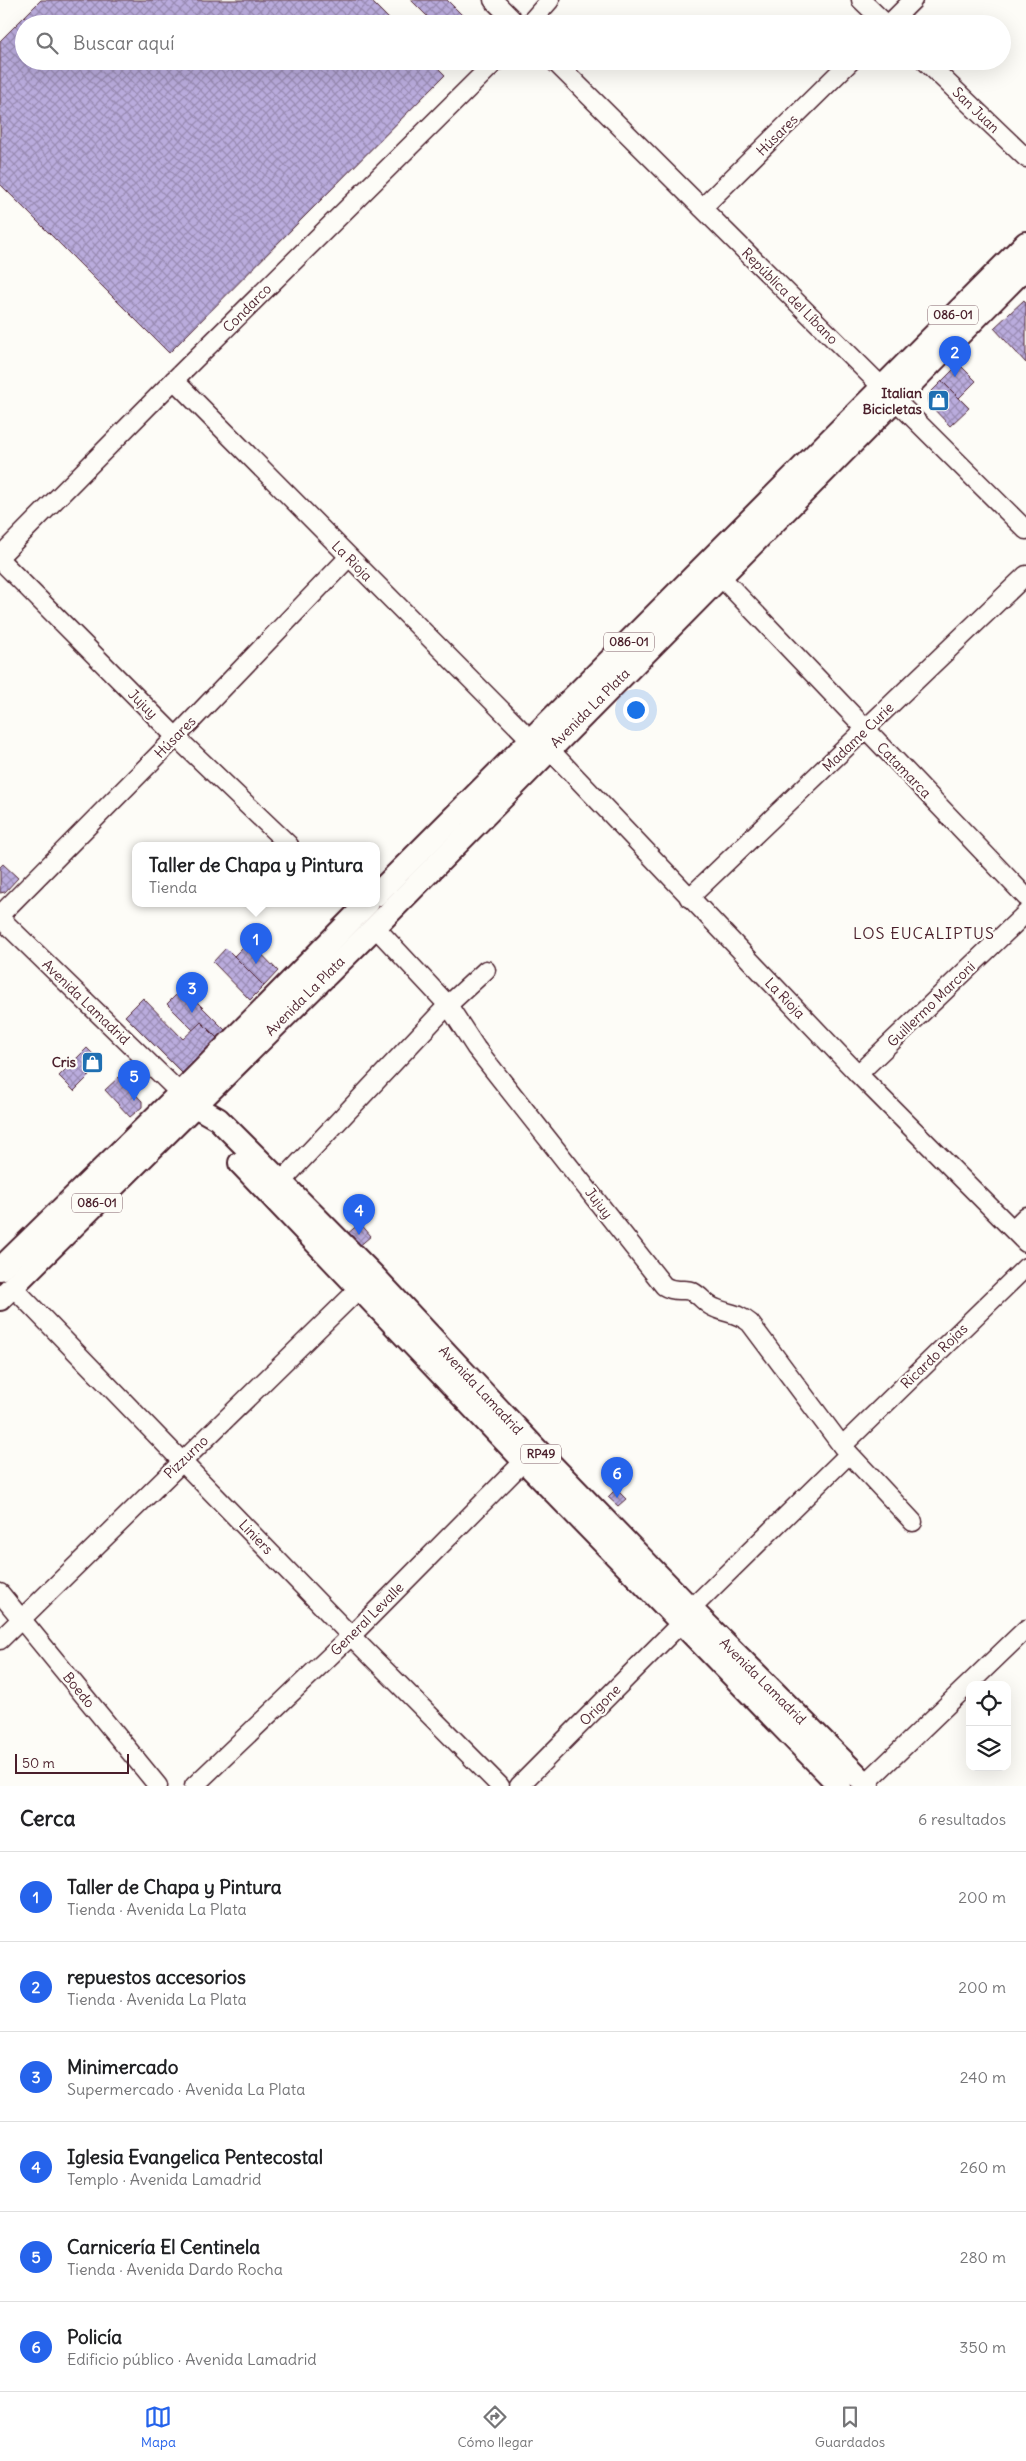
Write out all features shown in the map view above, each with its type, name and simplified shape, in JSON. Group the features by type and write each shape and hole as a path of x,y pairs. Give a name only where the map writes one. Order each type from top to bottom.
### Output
{"main road":[{"name":"Avenida La Plata","path":"380,891 721,578 1026,243"},
{"name":"Avenida La Plata","path":"380,895 540,745 888,393 1026,266"},
{"name":"Avenida La Plata","path":"188,1099 363,911"},
{"name":"Avenida Lamadrid","path":"188,1099 218,1119 281,1182 367,1281 530,1455 686,1616 840,1786"},
{"name":"Avenida Lamadrid","path":"188,1099 207,1128 367,1281"},
{"name":"086-01","path":"4,1285 188,1099"},
{"name":"Avenida Lamadrid","path":"686,1616 866,1785"}],"street":[{"path":"493,0 507,15"},
{"path":"537,15 550,0"},
{"path":"861,0 878,15"},
{"path":"897,15 913,0"},
{"name":"Condarco","path":"0,558 174,380 487,70"},
{"name":"República del Líbano","path":"563,70 1026,530"},
{"name":"Húsares","path":"702,208 842,70"},
{"name":"San Juan","path":"934,70 1026,158"},
{"name":"La Rioja","path":"174,380 348,558 540,745 858,1074 1026,1243"},
{"name":"Jujuy","path":"0,558 176,736 286,842"},
{"name":"Húsares","path":"0,914 348,558"},
{"name":"Madame Curie","path":"689,898 1026,575"},
{"name":"Catamarca","path":"721,578 1026,898"},
{"name":"Jujuy","path":"363,911 448,1005 476,1048 664,1286 673,1291 686,1290 693,1292 714,1308 734,1312 750,1323 810,1406 846,1450 913,1522"},
{"name":"Guillermo Marconi","path":"858,1074 1026,913"},
{"name":"Avenida Lamadrid","path":"0,918 188,1099"},
{"path":"281,1182 448,1005 486,970"},
{"path":"1013,1229 1026,1216"},
{"name":"Ricardo Rojas","path":"686,1616 1026,1267"},
{"name":"Pizzurno","path":"0,1640 367,1281"},
{"name":"Liniers","path":"4,1285 182,1461 351,1636 500,1786"},
{"name":"General Levalle","path":"194,1786 351,1636 530,1455"},
{"name":"Boedo","path":"0,1593 158,1786"},
{"name":"Origone","path":"518,1786 686,1616"},
{"path":"866,1785 1026,1629"}],"building":[{"path":"41,0 370,0 385,15 26,15"},
{"path":"411,0 447,0 462,15 426,15"},
{"path":"15,26 15,70 440,70 445,75 169,353 0,184 0,41"},
{"path":"1024,300 1026,303 1026,363 994,328"},
{"path":"959,364 976,381 959,398 942,381"},
{"path":"942,381 969,408 950,426 928,403 929,394"},
{"path":"3,864 18,878 5,892 0,893 0,867"},
{"path":"249,941 278,971 264,986 234,956"},
{"path":"226,948 264,986 250,1000 213,962"},
{"path":"183,988 227,1032 219,1040 201,1022 193,1030 167,1004"},
{"path":"143,998 183,1039 201,1022 219,1040 184,1075 125,1016"},
{"path":"87,1048 102,1063 74,1091 59,1076"},
{"path":"119,1077 142,1101 142,1107 130,1117 105,1090"},
{"path":"360,1223 371,1236 357,1248 346,1235"},
{"path":"616,1489 626,1499 618,1506 608,1497"}],"place":[{"name":"repuestos accesorios","path":"955,377"},
{"name":"Italian Bicicletas","path":"938,401"},
{"name":"Taller de Chapa y Pintura","path":"256,964"},
{"name":"Minimercado","path":"192,1013"},
{"name":"Cris","path":"92,1062"},
{"name":"Carnicería El Centinela","path":"134,1101"},
{"name":"Iglesia Evangelica Pentecostal","path":"359,1235"},
{"name":"Policía","path":"617,1498"}],"district":[{"name":"LOS EUCALIPTUS","path":"924,933"}]}
